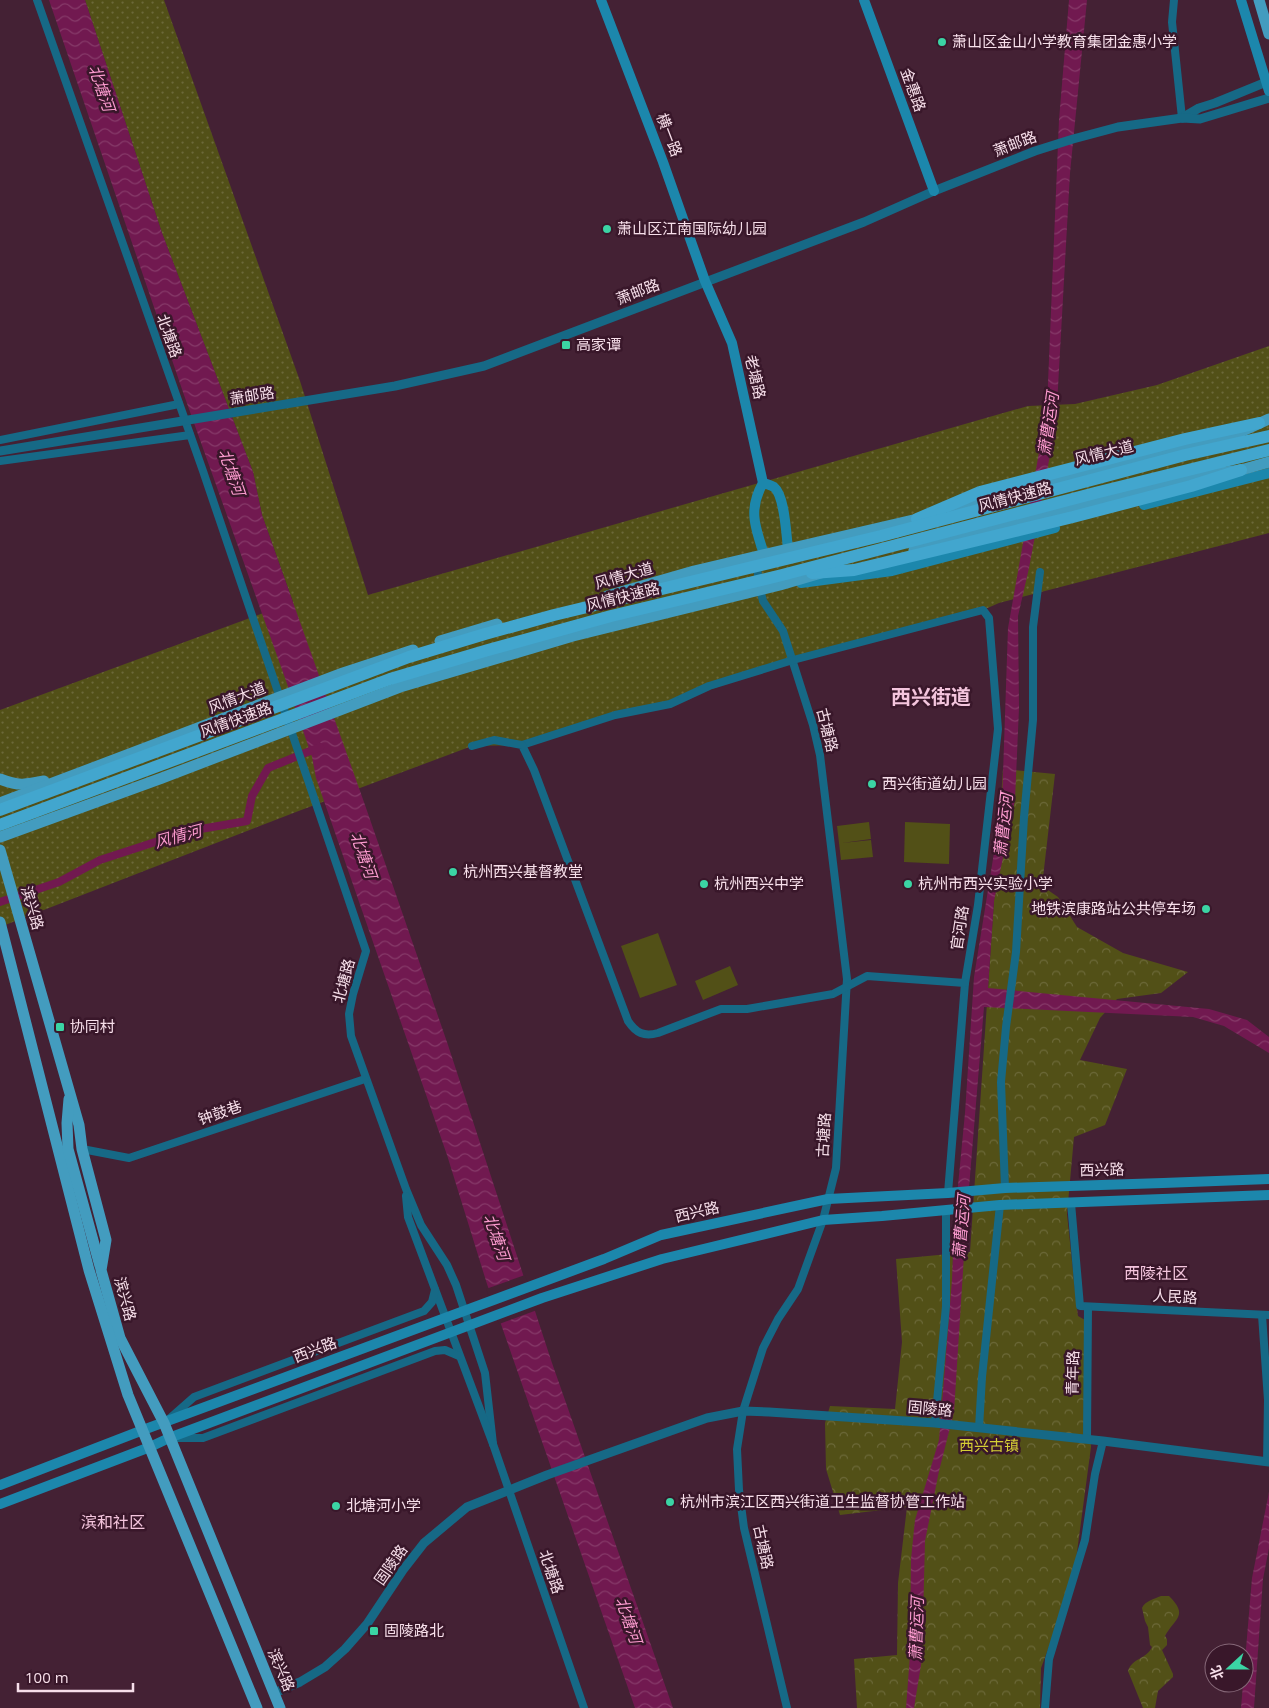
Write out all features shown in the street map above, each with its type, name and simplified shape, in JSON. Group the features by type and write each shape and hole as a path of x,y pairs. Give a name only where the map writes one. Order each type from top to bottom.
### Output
{"highway":[{"path":"881,536 980,492 1070,473 1184,440 1264,421"},
{"name":"风情快速路","path":"0,810 409,657 554,615 881,536 1184,455 1269,436"},
{"name":"风情快速路","path":"0,825 390,679 559,630 781,580 1095,493 1269,450"},
{"path":"781,580 854,570 1073,517 1191,486 1241,470"}],"main road":[{"name":"横一路","path":"601,0 663,162 705,281"},
{"name":"金惠路","path":"864,0 934,191"},
{"path":"1241,0 1268,85"},
{"path":"1258,0 1269,34"},
{"name":"老塘路","path":"705,281 732,343 763,483"},
{"path":"0,837 400,687 539,646 760,589 781,580 841,566 868,562 1188,477 1241,470 1269,462"},
{"name":"风情大道","path":"0,803 342,674 478,630 694,571 902,523 1022,491 1070,473"},
{"path":"781,580 892,571 1269,473"},
{"path":"764,554 755,526 754,509 756,495 763,483 773,486 779,493 788,548"},
{"path":"0,779 15,785 31,784 87,770"},
{"name":"滨兴路","path":"0,850 79,1125 82,1149 106,1240 101,1270 120,1338 164,1423 280,1708"},
{"name":"滨兴路","path":"1,924 89,1270 128,1395 257,1708"},
{"path":"70,1092 67,1123 68,1149 101,1270"},
{"name":"西兴路","path":"0,1485 348,1353 604,1259 661,1235 828,1199 1005,1188 1163,1184 1269,1178"},
{"name":"西兴路","path":"0,1504 169,1438 542,1298 662,1259 823,1220 1000,1205 1269,1195"}],"street":[{"name":"北塘路","path":"37,0 190,435 366,951 349,1014 351,1036 406,1189 421,1224 447,1265 456,1284 485,1373 493,1444"},
{"path":"1174,0 1172,22 1182,118 1199,108 1268,85"},
{"name":"萧邮路","path":"0,451 298,402 433,378 484,366 864,222 934,191 1044,148 1118,127 1182,118 1200,119 1269,98"},
{"path":"0,440 179,404"},
{"path":"0,461 190,435"},
{"name":"古塘路","path":"764,554 757,568 763,601 783,631 813,724 820,755 846,970 836,1168 823,1220 798,1289 778,1319 763,1348 743,1411 737,1449 739,1490 744,1528 786,1708"},
{"path":"1005,1188 1001,1082 1016,952 1024,818 1033,720 1033,627 1040,572"},
{"name":"官河路","path":"793,660 983,610 989,618 998,729 978,905 965,983 950,1192"},
{"path":"472,746 494,740 522,745 615,715 670,704 709,686 793,660"},
{"path":"522,745 534,770 628,1021 633,1029 640,1034 649,1036 721,1009 746,1009 833,994 867,976 965,983"},
{"name":"钟鼓巷","path":"82,1149 129,1158 365,1079"},
{"name":"北塘路","path":"406,1189 408,1217 493,1444 507,1490 584,1708"},
{"name":"青年路","path":"1071,1203 1084,1307 1087,1440"},
{"path":"979,1428 982,1377 1000,1205"},
{"path":"936,1423 946,1306 948,1210"},
{"name":"西兴路","path":"164,1423 194,1397 424,1311 432,1302 435,1290"},
{"name":"人民路","path":"1084,1307 1266,1315"},
{"path":"1266,1315 1268,1462"},
{"name":"西兴路","path":"169,1438 203,1438 435,1351 445,1350 459,1356"},
{"name":"固陵路","path":"274,1693 300,1682 324,1667 345,1649 367,1624 403,1570 424,1543 467,1507 547,1475 707,1418 743,1411 936,1423 1103,1441 1268,1462"},
{"path":"1045,1708 1049,1659 1085,1540 1095,1474 1103,1441"}],"green space":[{"path":"85,0 164,0 300,381 368,595 1028,406 1075,404 1157,385 1269,346 1269,533 999,603 983,610 793,660 670,704 615,715 522,745 472,746 0,927 0,710 293,602 262,515 253,472 162,233"},
{"name":"西兴古镇","path":"1003,769 1055,774 1042,886 1058,897 1077,927 1123,953 1188,972 1161,993 1117,999 1100,1018 1080,1060 1127,1069 1105,1125 1074,1137 1067,1214 1078,1316 1085,1320 1091,1447 1073,1582 1041,1668 1040,1708 857,1708 854,1659 897,1655 898,1583 907,1507 840,1515 826,1469 825,1423 830,1406 895,1409 902,1342 896,1259 970,1252"},
{"path":"869,822 871,839 842,843 871,840 873,857 841,860 837,826"},
{"path":"905,822 950,824 949,864 904,862"},
{"path":"658,933 677,985 640,998 621,946"},
{"path":"730,966 738,985 703,1000 695,981"},
{"path":"1161,1596 1169,1596 1178,1608 1179,1613 1176,1621 1165,1636 1167,1645 1162,1650 1173,1677 1158,1691 1155,1708 1143,1708 1128,1671 1133,1663 1147,1654 1152,1647 1142,1608 1147,1602"}],"water":[{"name":"北塘河","path":"49,0 85,0 162,233 253,472 262,515 448,1045 552,1363 673,1708 635,1708 487,1284 447,1155 316,778 312,757 285,678 184,395"},
{"name":"萧曹运河","path":"1069,0 1087,0 1070,173 1056,423 1029,568 1018,616 1019,708 1015,800 994,901 988,988 1209,1009 1247,1020 1269,1037 1269,1053 1224,1026 1193,1017 984,1007 966,1224 954,1412 939,1471 925,1541 922,1659 914,1708 906,1708 910,1655 911,1559 915,1520 939,1440 974,977 1002,803 1008,628 1047,407 1059,120"},
{"path":"1269,1492 1269,1548 1263,1579 1254,1708 1241,1708 1242,1693 1254,1693 1254,1643 1246,1643 1252,1578"}],"pier":[{"path":"525,1275 537,1310 499,1324 486,1289"}],"waterway":[{"name":"风情河","path":"0,902 59,882 100,860 189,831 247,821 252,796 268,768 320,747"}],"place":[{"name":"萧山区金山小学教育集团金惠小学","path":"942,42"},
{"name":"萧山区江南国际幼儿园","path":"607,229"},
{"name":"高家谭","path":"566,345"},
{"name":"西兴街道幼儿园","path":"872,784"},
{"name":"杭州西兴基督教堂","path":"453,872"},
{"name":"杭州西兴中学","path":"704,884"},
{"name":"杭州市西兴实验小学","path":"908,884"},
{"name":"地铁滨康路站公共停车场","path":"1206,909"},
{"name":"协同村","path":"60,1027"},
{"name":"杭州市滨江区西兴街道卫生监督协管工作站","path":"670,1502"},
{"name":"北塘河小学","path":"336,1506"},
{"name":"固陵路北","path":"374,1631"}],"district":[{"name":"西兴街道","path":"931,697"},
{"name":"西陵社区","path":"1156,1273"},
{"name":"滨和社区","path":"113,1522"}]}
